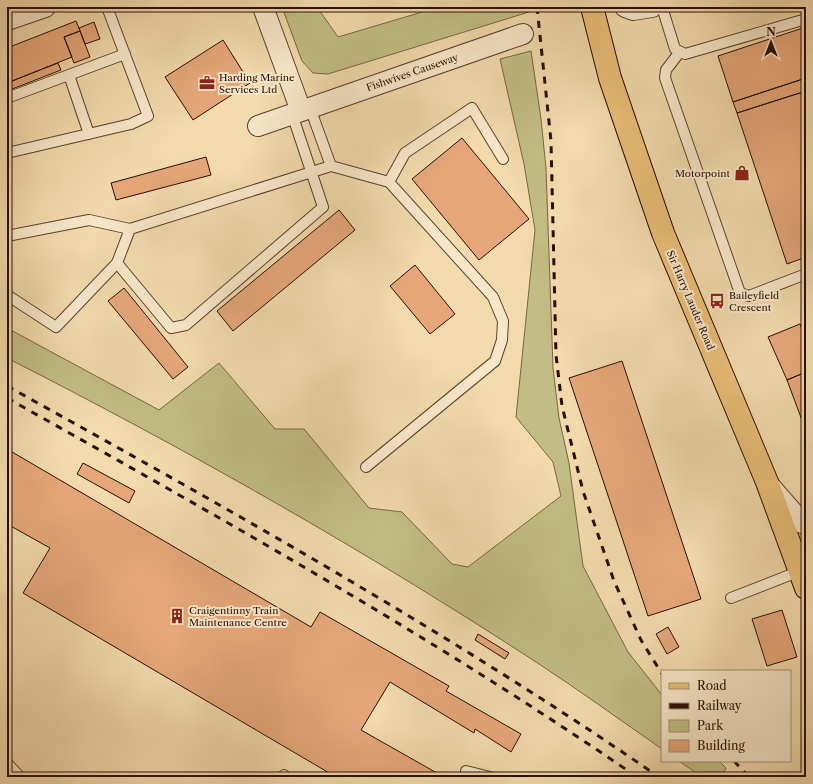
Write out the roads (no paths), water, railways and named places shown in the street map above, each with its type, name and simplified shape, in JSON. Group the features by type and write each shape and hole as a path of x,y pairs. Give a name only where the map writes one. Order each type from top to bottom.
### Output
{"main road":[{"name":"Sir Harry Lauder Road","path":"592,7 610,78 663,233 804,577"}],"street":[{"path":"7,20 45,7"},
{"path":"263,7 301,111"},
{"path":"626,8 633,10 652,7"},
{"name":"Fishwives Causeway","path":"258,126 523,34"},
{"path":"766,482 802,522 806,524"}],"lane":[{"path":"7,153 131,124 148,116 107,7"},
{"path":"662,7 673,45 679,53 684,54 806,19"},
{"path":"679,53 666,70 665,78 740,293 749,296 806,274"},
{"path":"7,98 125,54"},
{"path":"69,75 89,134"},
{"path":"390,182 405,153 472,108 503,159"},
{"path":"301,111 331,166"},
{"path":"117,263 170,328 186,325 323,207 312,173 301,111"},
{"path":"7,236 90,220 130,229 331,166 390,182 492,297 503,321 502,340 495,361 366,467"},
{"path":"7,295 56,326 117,263 130,229"},
{"path":"731,598 804,577"},
{"path":"7,763 20,777"},
{"path":"466,771 490,777"}],"railway":[{"path":"537,7 551,141 556,355 562,406 583,491 614,581 641,640 661,672"},
{"path":"7,386 256,526 419,622 500,672 659,777"},
{"path":"7,398 326,580 483,676 637,777"},
{"path":"735,762 749,777"}],"place":[{"name":"Harding Marine Services Ltd","path":"207,83"},
{"name":"Motorpoint","path":"742,173"},
{"name":"Baileyfield Crescent","path":"717,301"},
{"name":"Craigentinny Train Maintenance Centre","path":"177,616"}]}
